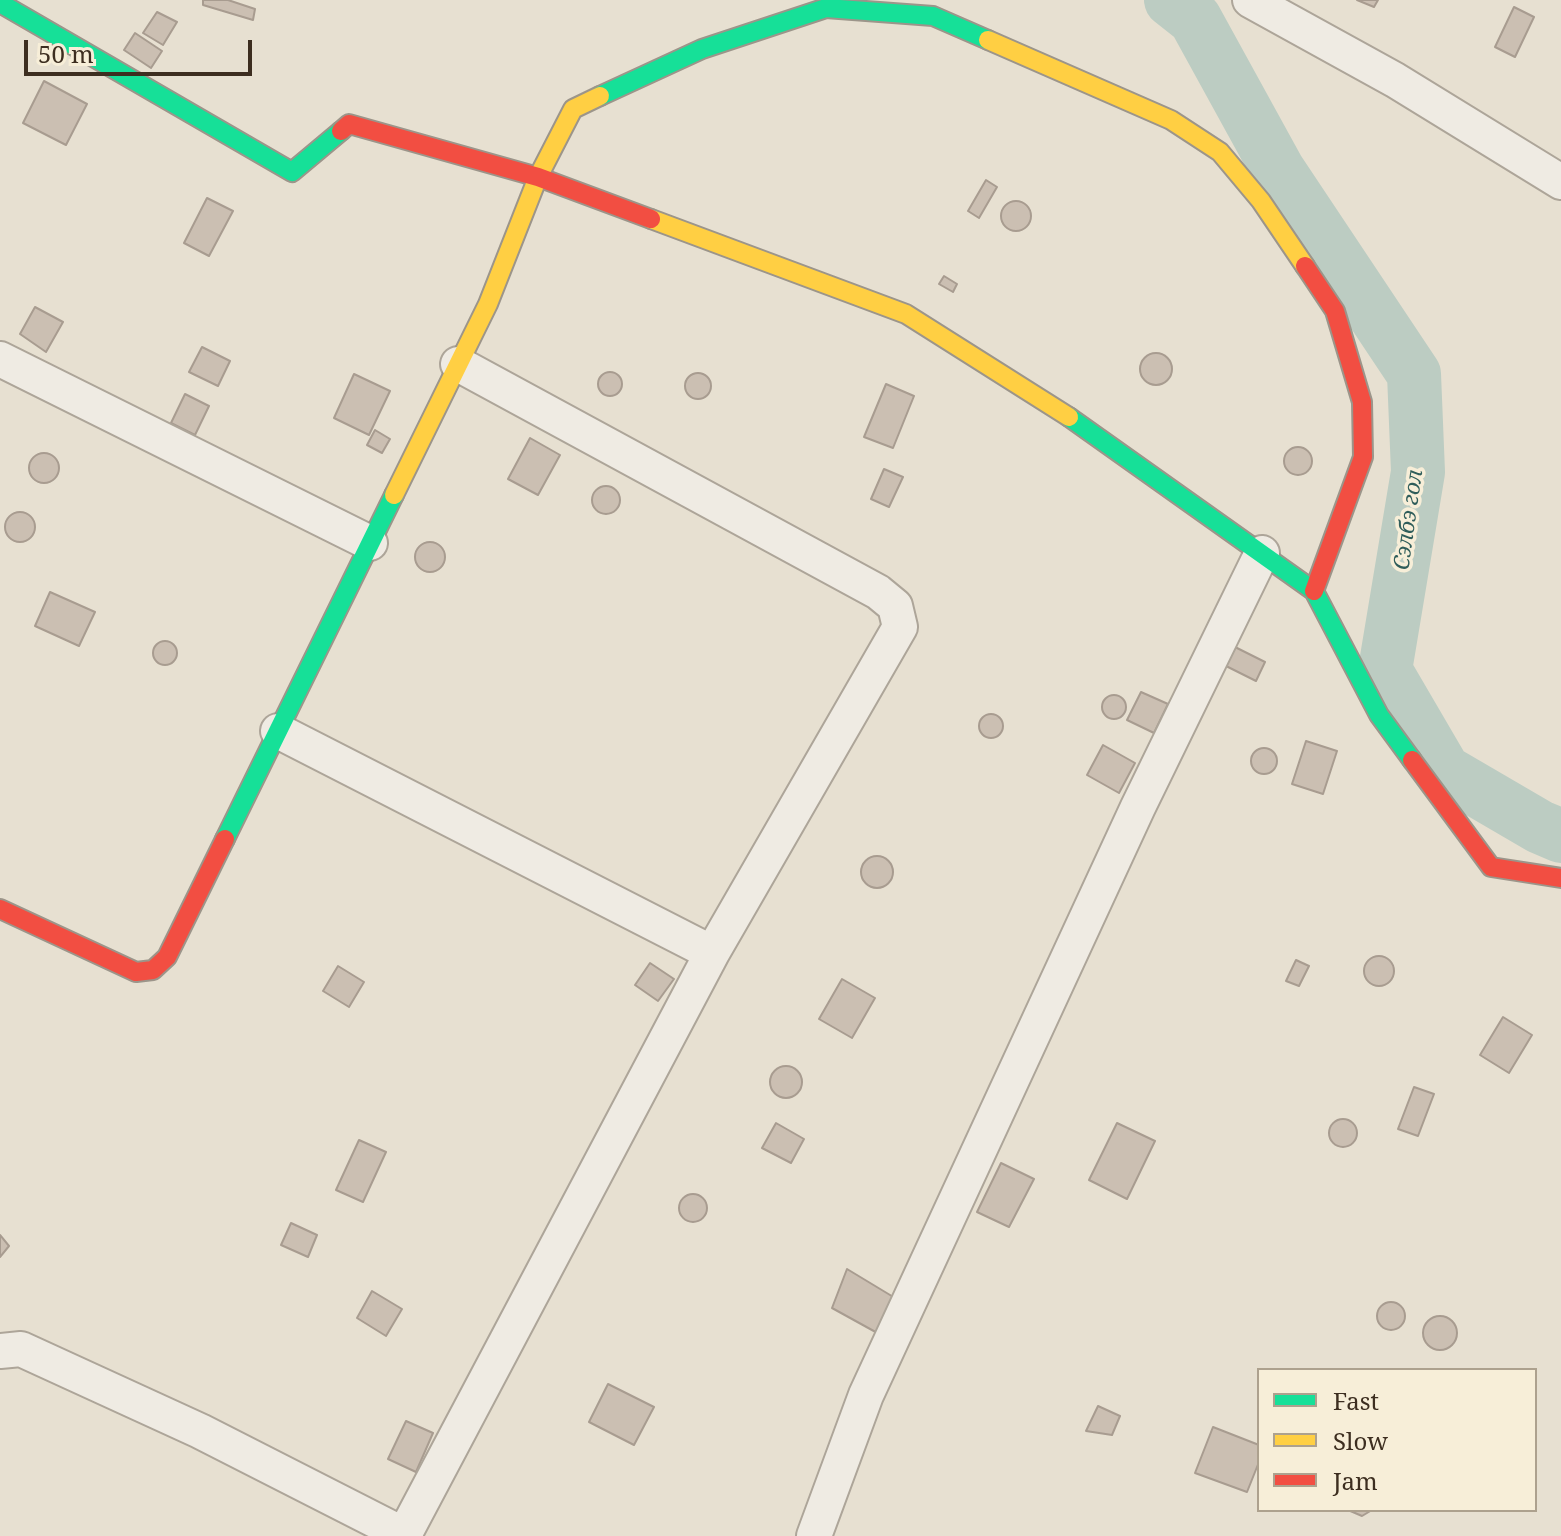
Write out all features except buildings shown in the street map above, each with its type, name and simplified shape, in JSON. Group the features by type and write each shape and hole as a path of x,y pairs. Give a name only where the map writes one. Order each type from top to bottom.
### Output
{"street":[{"path":"1250,0 1395,80 1561,182"},
{"path":"0,3 292,172 349,124 538,177 906,314 1091,431 1314,591 1379,715 1491,867 1561,878"},
{"path":"0,909 136,972 153,970 167,957 488,304 538,177 573,109 702,49 826,8 933,16 1171,120 1220,152 1261,201 1335,311 1362,402 1363,457 1314,591"},
{"path":"0,359 370,543"},
{"path":"0,1351 21,1349 200,1431 405,1535 712,953 900,627 895,606 878,592 458,364"},
{"path":"814,1536 866,1395 1138,807 1262,553"},
{"path":"278,731 712,953"}],"waterway":[{"name":"Сэлбэ гол","path":"1171,0 1195,19 1278,170 1414,374 1418,472 1385,670 1444,771 1561,836"}],"traffic: fast":[{"path":"0,3 292,172 341,131"},
{"path":"600,96 702,49 826,8 933,16 988,40"},
{"path":"1069,417 1314,591 1379,715 1412,760"},
{"path":"225,839 394,495"}],"traffic: slow":[{"path":"988,40 1171,120 1220,152 1261,201 1305,266"},
{"path":"394,495 488,304 538,177 573,109 600,96"},
{"path":"651,219 906,314 1069,417"}],"traffic: jam":[{"path":"341,131 349,124 538,177 651,219"},
{"path":"1305,266 1335,311 1362,402 1363,457 1314,591"},
{"path":"1412,760 1491,867 1561,878"},
{"path":"0,909 136,972 153,970 167,957 225,839"}]}
